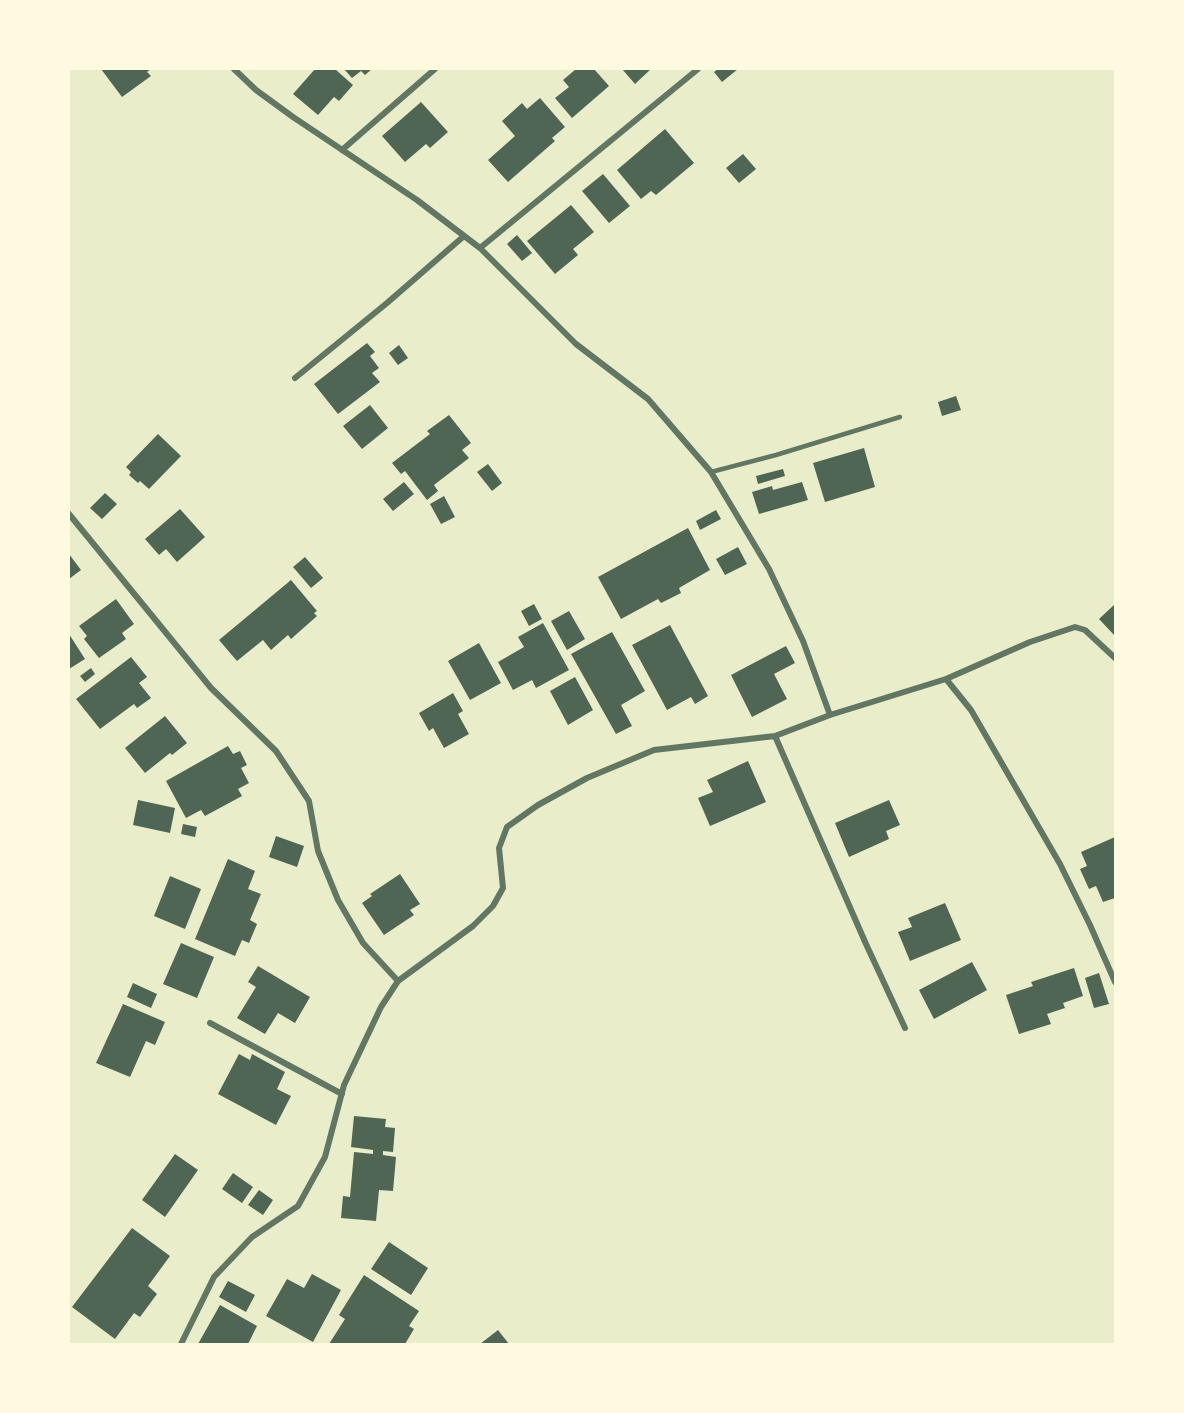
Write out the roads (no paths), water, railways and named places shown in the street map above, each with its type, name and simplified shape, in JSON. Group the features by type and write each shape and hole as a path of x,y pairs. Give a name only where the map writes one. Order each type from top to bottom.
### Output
{"street":[{"path":"234,69 256,90 284,111 417,200 480,248 576,344 648,399 711,472 769,568 803,641 830,716"},
{"path":"342,150 435,69"},
{"path":"480,248 698,69"},
{"path":"295,378 464,236"},
{"path":"69,514 211,688 276,751 309,801 318,851 338,900 363,943 398,981"},
{"path":"181,1344 214,1277 252,1238 298,1206 325,1157 344,1085 381,1007 398,981 473,926 493,906 503,888 499,848 507,827 538,805 587,777 654,750 775,736 946,679 1030,642 1075,627 1085,630 1115,658"},
{"path":"946,679 971,710 1060,864 1115,982"},
{"path":"775,736 905,1028"},
{"path":"210,1023 342,1094"}],"lane":[{"path":"711,472 776,455 900,417"}]}
